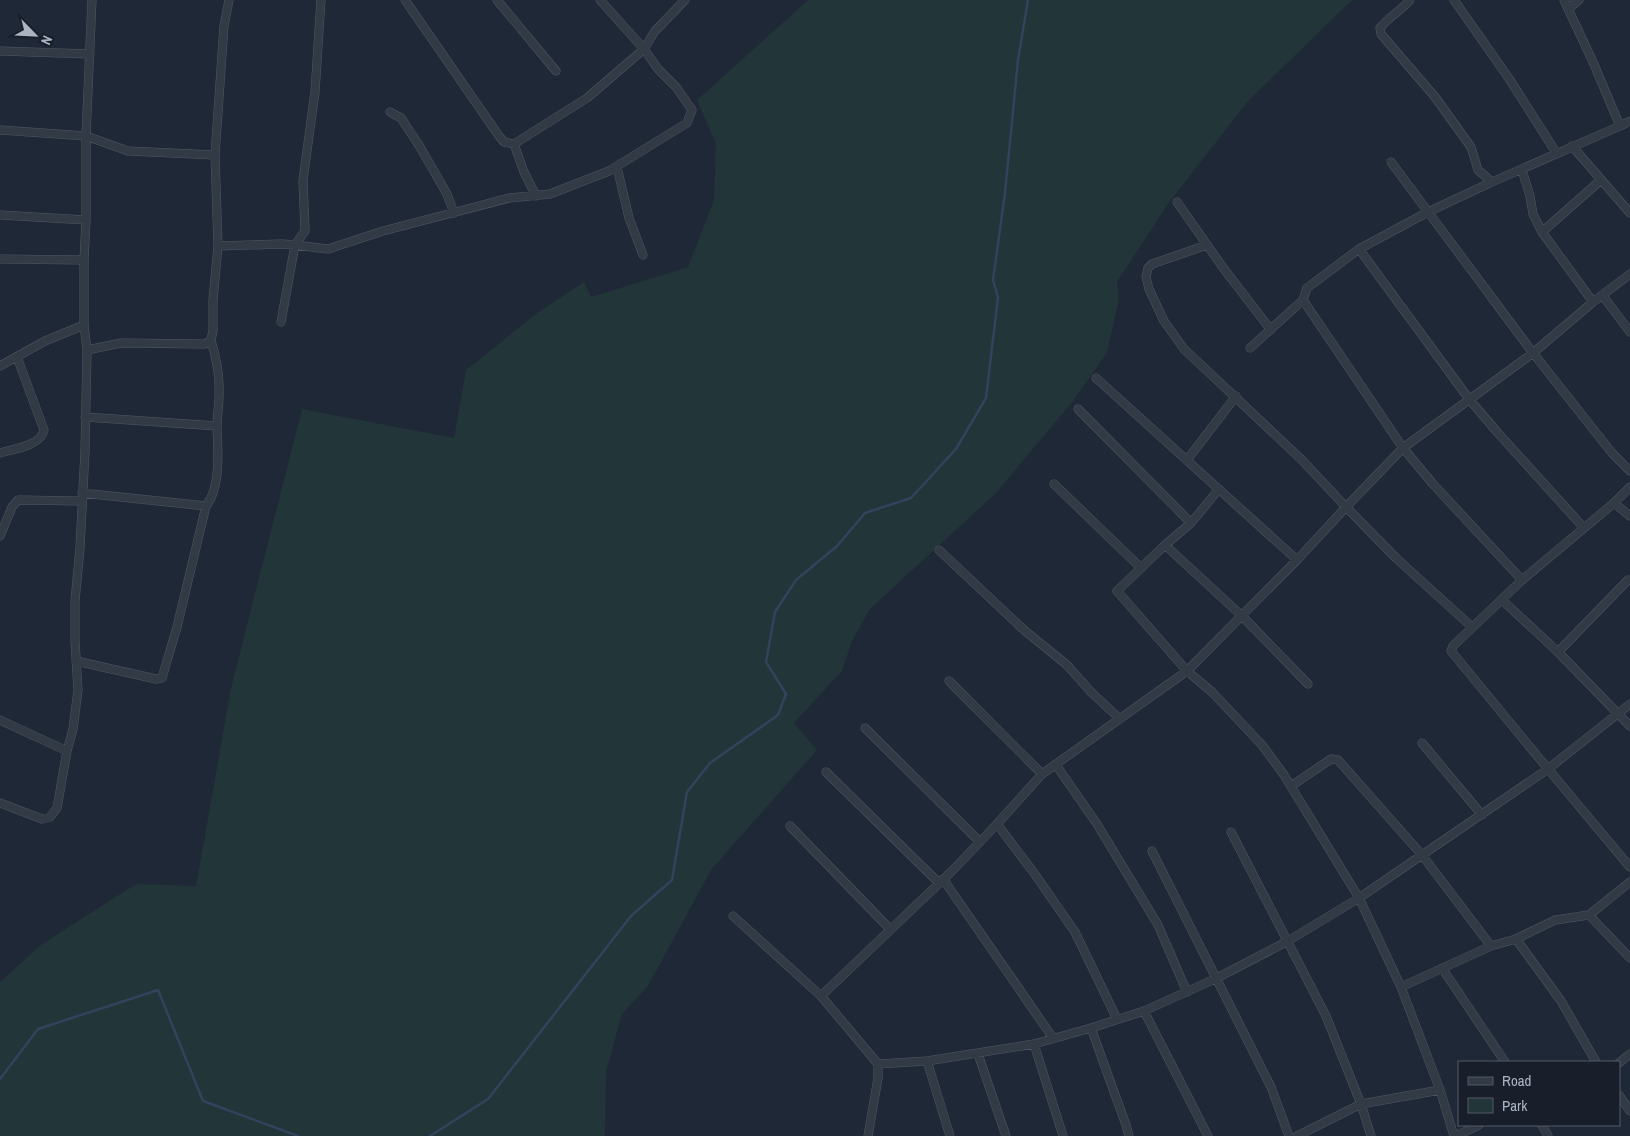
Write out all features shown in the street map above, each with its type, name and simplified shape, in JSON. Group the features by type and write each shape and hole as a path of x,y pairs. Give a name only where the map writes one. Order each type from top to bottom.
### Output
{"street":[{"path":"0,803 42,819 50,817 57,808 67,751 73,730 78,690 74,641 82,497 87,350 84,324 84,260 86,136 92,0"},
{"path":"76,661 156,679 162,678 182,608 206,506 213,498 219,450 217,426 219,385 215,353 211,340 218,246 215,155 224,26 229,0"},
{"path":"281,322 296,244 305,230 303,180 316,92 321,0"},
{"path":"405,0 498,136 504,142 514,144 587,98 644,49 656,30 686,0"},
{"path":"497,0 556,71"},
{"path":"218,246 296,244 328,248 383,231 509,198 550,194 579,184 617,167 687,123 692,110 676,87 658,69 644,49 600,0"},
{"path":"1410,0 1403,9 1383,24 1380,28 1381,34 1435,97 1471,147 1478,170 1492,182"},
{"path":"1454,0 1510,80 1557,154"},
{"path":"1564,0 1620,126"},
{"path":"1568,9 1579,0"},
{"path":"0,51 90,54"},
{"path":"390,112 400,118 420,146 447,194 454,213"},
{"path":"1250,348 1303,300 1307,288 1359,249 1428,212 1630,121"},
{"path":"0,130 86,136 128,151 215,155"},
{"path":"514,144 524,172 536,196"},
{"path":"1572,146 1630,213"},
{"path":"1391,162 1533,352 1612,453 1630,471"},
{"path":"617,167 629,218 643,255"},
{"path":"1522,170 1530,196 1532,214 1542,232 1594,302"},
{"path":"1542,232 1601,180"},
{"path":"1176,202 1271,330"},
{"path":"0,215 86,220"},
{"path":"1207,245 1152,264 1148,268 1146,277 1170,332 1184,349 1302,460 1396,558 1472,627"},
{"path":"1359,249 1469,399 1584,528"},
{"path":"0,259 84,260"},
{"path":"821,996 980,842 1042,774 1187,671 1297,560 1403,448 1533,352 1630,274"},
{"path":"1603,296 1630,332"},
{"path":"1303,300 1403,448 1433,484 1522,580"},
{"path":"0,366 45,341 84,324"},
{"path":"87,350 121,343 205,344 211,340"},
{"path":"0,452 37,442 43,435 44,430 17,357"},
{"path":"1096,378 1297,560"},
{"path":"1187,460 1236,396"},
{"path":"1078,408 1191,523"},
{"path":"85,417 217,426"},
{"path":"1054,484 1141,568"},
{"path":"1630,487 1614,503 1522,580 1472,627 1453,646 1451,651 1630,867"},
{"path":"1219,489 1191,523 1117,591 1187,671 1212,692 1262,745 1291,786 1359,898 1401,987 1440,1090 1455,1136 1477,1126"},
{"path":"0,536 12,507 18,500 82,497 206,506"},
{"path":"1614,503 1630,516"},
{"path":"1165,545 1242,616 1308,684"},
{"path":"939,550 1024,630 1067,665 1092,693 1120,718"},
{"path":"1558,652 1628,580"},
{"path":"1502,600 1558,652 1630,726"},
{"path":"949,681 1042,774"},
{"path":"878,1064 927,1061 1034,1044 1144,1011 1217,978 1288,941 1359,898 1548,769 1630,704"},
{"path":"0,720 67,751"},
{"path":"865,728 980,842"},
{"path":"1422,743 1482,815"},
{"path":"1291,786 1331,759 1338,760 1422,855 1491,946"},
{"path":"1056,765 1097,824 1158,925 1187,992"},
{"path":"826,772 941,881 1053,1038"},
{"path":"997,824 1075,932 1117,1019"},
{"path":"790,826 890,929"},
{"path":"1231,832 1326,1016 1361,1104 1371,1136"},
{"path":"1152,851 1271,1087 1290,1136"},
{"path":"1401,987 1491,946 1516,938 1556,920 1589,915 1630,882"},
{"path":"1589,915 1630,958"},
{"path":"732,916 821,996 878,1064 878,1078 868,1136"},
{"path":"1516,938 1561,1001 1595,1061"},
{"path":"1442,968 1504,1061"},
{"path":"1144,1011 1208,1136"},
{"path":"1091,1028 1129,1136"},
{"path":"1034,1044 1063,1136"},
{"path":"978,1054 1006,1136"},
{"path":"1620,1062 1630,1054"},
{"path":"927,1061 950,1136"},
{"path":"1297,1136 1361,1104 1440,1090"},
{"path":"1620,1097 1630,1111"}],"green space":[{"path":"808,0 1352,0 1248,101 1168,204 1117,282 1119,299 1107,353 1073,401 996,493 870,609 852,641 842,671 794,723 817,750 711,870 648,986 622,1014 606,1072 605,1136 0,1136 0,982 42,944 136,884 196,886 231,688 302,409 454,438 466,370 537,313 584,282 591,297 688,267 714,200 716,144 697,100"}],"waterway":[{"path":"430,1136 488,1099 631,916 672,880 687,792 710,763 778,715 786,694 766,662 775,612 796,580 837,546 865,513 911,498 956,449 986,398 998,297 993,280 1005,193 1018,60 1028,0"},
{"path":"0,1079 38,1029 158,990 203,1101 298,1136"}]}
